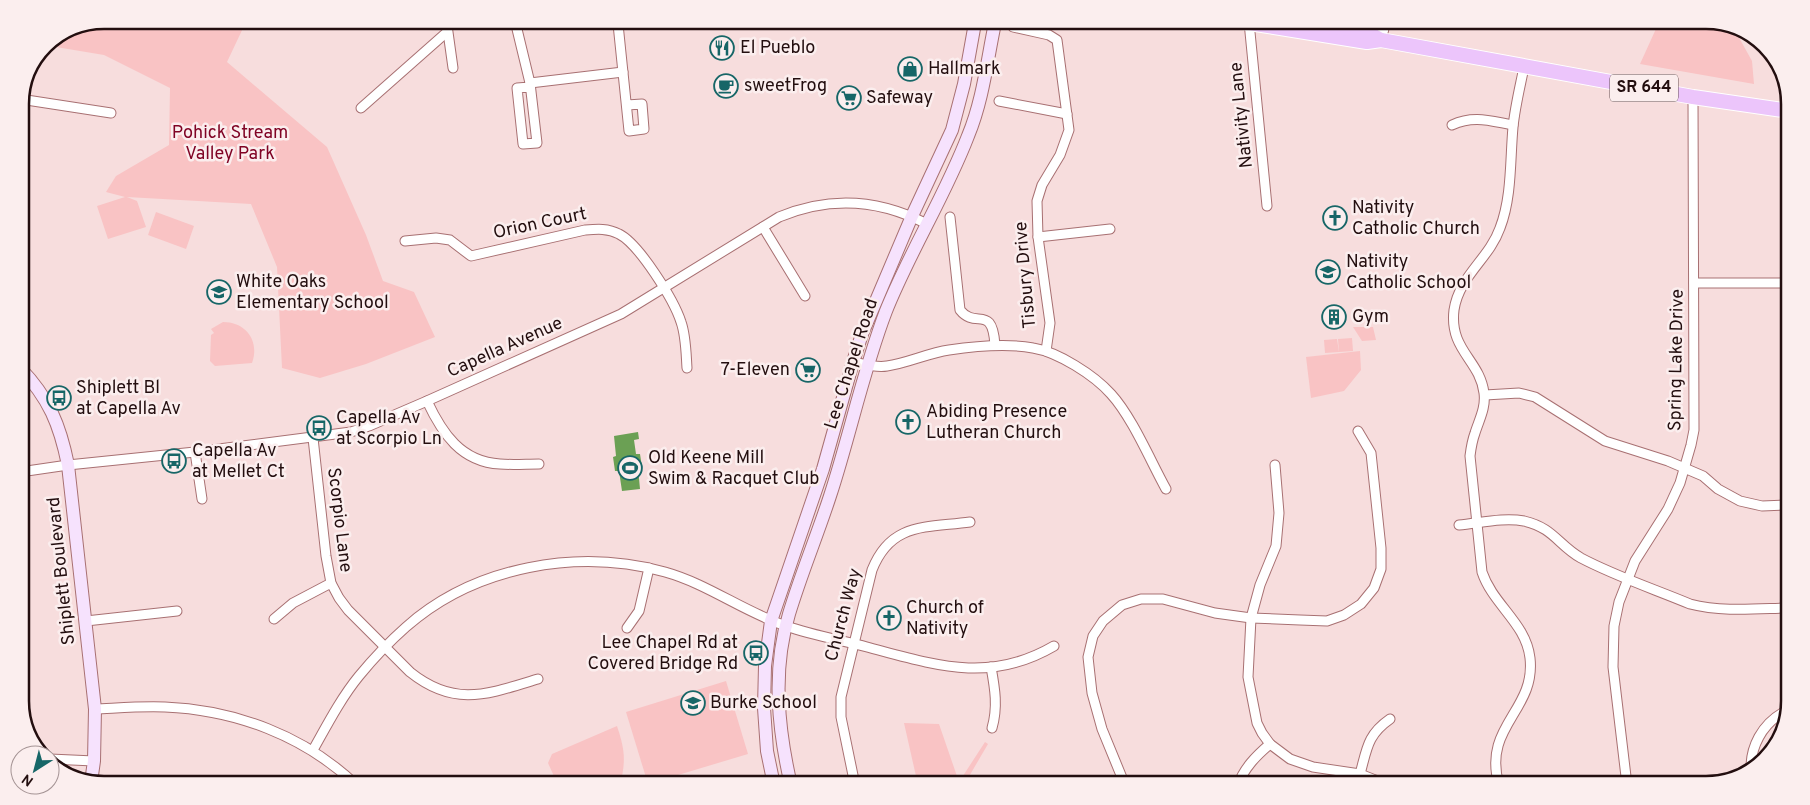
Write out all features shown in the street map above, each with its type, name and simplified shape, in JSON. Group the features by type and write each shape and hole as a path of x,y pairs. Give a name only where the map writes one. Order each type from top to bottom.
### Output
{"main road":[{"name":"Lee Chapel Road","path":"772,776 767,751 764,708 765,666 772,621 826,461 853,362 872,307 952,130 964,84 974,29"},
{"name":"Lee Chapel Road","path":"789,776 781,739 778,701 780,663 786,626 830,496 867,365 894,293 973,124 981,94 993,29"},
{"name":"SR 644","path":"1289,29 1366,42 1381,40 1693,97 1781,110"},
{"name":"SR 644","path":"1349,29 1367,32 1381,40"},
{"name":"Shiplett Boulevard","path":"29,379 55,416 62,436 68,465 96,709 92,775"}],"street":[{"path":"361,108 446,29"},
{"path":"447,29 453,68"},
{"path":"517,29 530,85 537,144 523,144 517,88 530,85 623,72"},
{"path":"619,29 627,105"},
{"name":"Tisbury Drive","path":"1022,29 1050,35 1057,40 1069,130 1060,155 1042,185 1037,201 1038,237 1050,323 1046,351"},
{"name":"Nativity Lane","path":"1248,29 1268,206"},
{"path":"1381,40 1384,29"},
{"path":"1497,776 1497,748 1504,728 1520,705 1526,692 1530,675 1530,659 1527,643 1520,629 1495,598 1485,580 1480,562 1470,456 1485,395 1480,377 1458,342 1454,328 1454,313 1463,284 1490,250 1497,238 1502,223 1507,201 1513,125 1524,67"},
{"name":"Spring Lake Drive","path":"1626,776 1615,687 1613,648 1616,611 1635,561 1668,509 1680,483 1691,445 1695,416 1693,97"},
{"path":"29,100 112,113"},
{"path":"999,101 1067,114"},
{"path":"1452,125 1472,118 1513,125"},
{"name":"Capella Avenue","path":"29,471 313,438 351,432 370,426 621,314 779,217 795,210 835,202 868,205 891,209 912,216 927,224"},
{"path":"950,217 960,310 969,318 982,318 991,324 994,330 995,346"},
{"path":"763,227 805,296"},
{"name":"Orion Court","path":"405,241 436,238 450,240 471,256 585,230 603,228 620,234 633,243 675,308 682,323 687,368"},
{"path":"1038,237 1110,229"},
{"path":"1694,283 1781,283"},
{"path":"853,362 887,366 936,353 995,346 1032,348 1046,351 1086,371 1111,394 1124,412 1166,489"},
{"path":"1485,395 1519,393 1535,397 1605,441 1668,461 1703,476 1718,489 1740,501 1762,506 1781,505"},
{"path":"427,401 445,435 457,446 476,458 498,464 539,464"},
{"path":"1121,776 1102,729 1092,693 1088,657 1094,636 1105,619 1122,605 1141,599 1163,599 1216,613 1251,618 1327,621 1344,615 1360,604 1374,588 1381,569 1381,562 1371,453 1358,431"},
{"name":"Scorpio Lane","path":"313,438 326,556 331,583 348,610 421,680 436,689 467,695 492,692 538,679"},
{"path":"195,452 202,499"},
{"path":"1275,465 1279,514 1276,546 1260,585 1251,618 1248,677 1257,723 1270,744 1290,759 1305,765 1365,776"},
{"path":"1459,525 1512,520 1536,525 1552,534 1580,557 1702,608 1729,610 1781,608"},
{"name":"Church Way","path":"853,776 840,704 872,570 878,555 895,537 913,529 970,522"},
{"path":"313,750 358,678 385,646 407,626 438,604 471,586 507,573 544,565 579,562 618,563 649,568 692,582 786,626 940,666 972,669 991,667 1022,661 1054,646"},
{"path":"626,628 638,612 649,568"},
{"path":"274,619 293,603 331,583"},
{"path":"86,621 177,611"},
{"path":"991,667 996,701 996,716 992,728"},
{"path":"96,709 162,706 213,712 244,720 268,728 313,750 346,776"},
{"path":"1752,761 1754,749 1761,733 1769,723 1780,715"},
{"path":"1360,774 1371,738 1377,728 1390,719"},
{"path":"1242,776 1250,763 1270,744"},
{"path":"60,759 94,761"}],"green space":[{"name":"Pohick Stream Valley Park","path":"243,29 227,62 327,147 366,235 383,281 414,292 435,337 366,364 320,378 282,368 277,267 251,204 127,197 137,201 146,227 108,239 97,206 125,197 106,192 116,176 169,145 170,88 104,55 55,47 75,34 89,30"},
{"path":"1656,29 1721,30 1738,36 1752,61 1754,84 1640,64"},
{"path":"156,212 194,226 186,249 148,235"},
{"path":"223,322 238,325 249,334 254,347 252,363 215,366 210,361 211,335 214,333 211,329"},
{"path":"1353,327 1373,327 1376,340 1362,341"},
{"path":"1352,338 1353,351 1339,352 1338,339"},
{"path":"1337,339 1339,352 1325,353 1324,340"},
{"path":"1360,351 1361,370 1344,391 1311,398 1306,357"},
{"path":"726,681 748,754 675,776 646,776 626,712"},
{"path":"904,723 939,724 957,776 916,776"},
{"path":"617,726 624,756 622,776 554,776 548,763 552,754"},
{"path":"985,742 988,744 969,776 963,776"}],"shaded area":[{"path":"638,432 639,439 634,440 636,454 640,454 642,467 638,468 640,489 622,491 619,471 615,471 613,457 616,456 614,436"}],"place":[{"name":"El Pueblo","path":"722,48"},
{"name":"Hallmark","path":"910,69"},
{"name":"sweetFrog","path":"726,86"},
{"name":"Safeway","path":"849,98"},
{"name":"Nativity Catholic Church","path":"1335,218"},
{"name":"Nativity Catholic School","path":"1328,272"},
{"name":"White Oaks Elementary School","path":"219,292"},
{"name":"Gym","path":"1334,317"},
{"name":"7-Eleven","path":"808,370"},
{"name":"Shiplett Bl at Capella Av","path":"59,398"},
{"name":"Abiding Presence Lutheran Church","path":"908,422"},
{"name":"Capella Av at Scorpio Ln","path":"319,428"},
{"name":"Capella Av at Mellet Ct","path":"174,461"},
{"name":"Old Keene Mill Swim & Racquet Club","path":"630,468"},
{"name":"Church of Nativity","path":"889,618"},
{"name":"Lee Chapel Rd at Covered Bridge Rd","path":"756,653"},
{"name":"Burke School","path":"693,703"}]}
